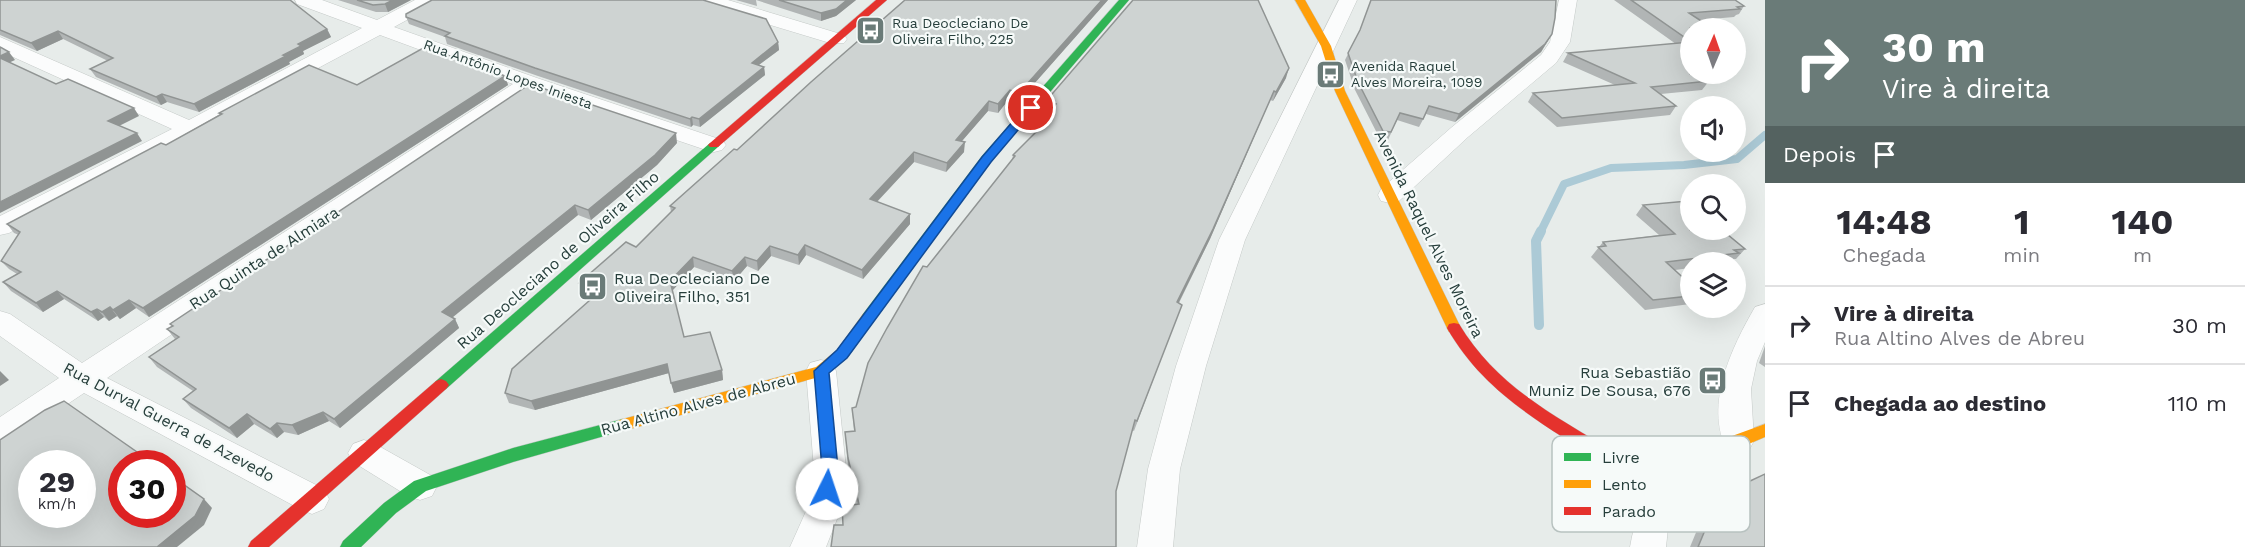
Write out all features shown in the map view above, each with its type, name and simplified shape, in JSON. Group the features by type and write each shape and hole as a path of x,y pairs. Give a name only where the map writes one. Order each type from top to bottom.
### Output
{"street":[{"name":"Rua Antônio Lopes Iniesta","path":"304,0 529,83 714,145"},
{"path":"0,227 190,129 429,0"},
{"path":"708,0 837,39"},
{"name":"Rua Deocleciano de Oliveira Filho","path":"257,547 882,0"},
{"name":"Rua Altino Alves de Abreu","path":"349,547 382,514 420,486 513,455 821,371 842,354 986,159 1124,0"},
{"name":"Avenida Raquel Alves Moreira","path":"1300,0 1326,46 1340,91 1462,344 1494,381 1575,436"},
{"path":"1155,547 1164,469 1191,366 1232,240 1348,0"},
{"path":"1390,195 1460,132 1549,59 1560,42 1568,0"},
{"path":"0,43 190,129"},
{"name":"Rua Quinta de Almiara","path":"0,433 529,83"},
{"path":"1751,436 1733,408 1734,390 1745,352 1765,314"},
{"name":"Rua Durval Guerra de Azevedo","path":"0,321 81,378 312,499"},
{"path":"808,547 824,509 830,469 821,371"},
{"path":"364,453 379,466 403,475 420,486"},
{"path":"1648,547 1650,532"}],"building":[{"path":"0,0 290,0 327,29 298,44 301,46 283,55 286,56 194,104 162,94 156,97 90,69 113,58 58,31 31,43 0,30"},
{"path":"357,0 393,0 385,4 373,5"},
{"path":"432,0 703,0 766,19 778,42 752,63 764,67 699,119 692,117 690,119 445,36 450,33 406,17 406,14"},
{"path":"779,0 847,0 836,9 821,13"},
{"path":"905,0 1102,0 1019,93 1010,90 998,104 989,101 956,140 965,142 947,163 914,152 870,199 910,214 862,270 805,245 798,255 770,246 757,261 745,257 732,271 693,257 670,281 684,337 710,332 722,370 671,383 667,364 531,401 505,393 512,369 598,293 579,283 626,242 636,247 675,208 670,206 734,149 737,150"},
{"path":"1133,0 1258,0 1289,68 1276,92 1274,91 1213,229 1177,302 1182,305 1137,421 1135,420 1116,491 1116,547 831,547 834,525 843,525 842,506 859,504 848,458 845,432 855,431 852,408 856,407 868,363 887,328 923,266 927,267 1015,156 1013,155 1053,115 1049,113 1056,104 1046,101"},
{"path":"1371,0 1556,0 1552,34 1545,44 1459,114 1429,106 1423,119 1400,113 1391,132 1383,131 1358,82 1348,53 1360,30"},
{"path":"1631,0 1735,0 1744,6 1737,7 1740,9 1689,13 1697,18 1680,18 1680,34"},
{"path":"1680,43 1680,84 1651,87 1676,106 1562,118 1533,93 1635,83 1568,53"},
{"path":"0,47 9,52 0,56"},
{"path":"425,47 505,76 143,308 129,300 113,310 110,307 102,312 97,309 91,312 57,291 36,303 3,282 21,272 1,261 20,232 7,224 161,143 166,145 222,114 219,113 309,65 357,85"},
{"path":"0,58 56,84 68,79 134,108 108,121 137,133 0,202"},
{"path":"530,84 676,133 655,155 588,210 575,205 442,312 455,319 334,419 323,412 292,425 277,423 270,429 247,414 229,428 183,399 196,389 149,357 179,337 167,329 173,326 170,324"},
{"path":"1680,202 1680,240 1734,240 1745,249 1734,250 1737,252 1680,252 1680,260 1666,262 1680,275 1680,297 1653,300 1598,247 1606,246 1603,242 1675,234 1643,205"},
{"path":"64,401 134,450 108,450 108,528 180,528 157,547 0,547 0,440 45,410"},
{"path":"1765,474 1765,547 1698,547 1704,532 1750,532 1750,481"},
{"path":"186,486 204,499 195,516 186,523"}],"waterway":[{"path":"1540,233 1564,184 1611,168 1684,165 1737,159 1765,135"},
{"path":"1539,325 1536,241 1540,233"}],"traffic: fast":[{"path":"868,318 986,159 1124,0"},
{"path":"441,385 714,145"},
{"path":"349,547 390,508 420,486 513,455 623,425"}],"traffic: slow":[{"path":"1300,0 1326,46 1340,91 1454,328"},
{"path":"623,425 821,371 842,354 868,318"},
{"path":"1750,436 1765,430"}],"traffic: jam":[{"path":"714,145 882,0"},
{"path":"1454,328 1467,350 1502,387 1544,418 1574,436"},
{"path":"257,547 441,385"}],"place":[{"name":"Rua Deocleciano De Oliveira Filho, 225","path":"871,31"},
{"name":"Avenida Raquel Alves Moreira, 1099","path":"1330,74"},
{"name":"Rua Deocleciano De Oliveira Filho, 351","path":"593,287"},
{"name":"Rua Sebastião Muniz De Sousa, 676","path":"1712,381"}],"route":[{"path":"827,489 830,469 821,371 842,354 986,159 1031,108"}]}
